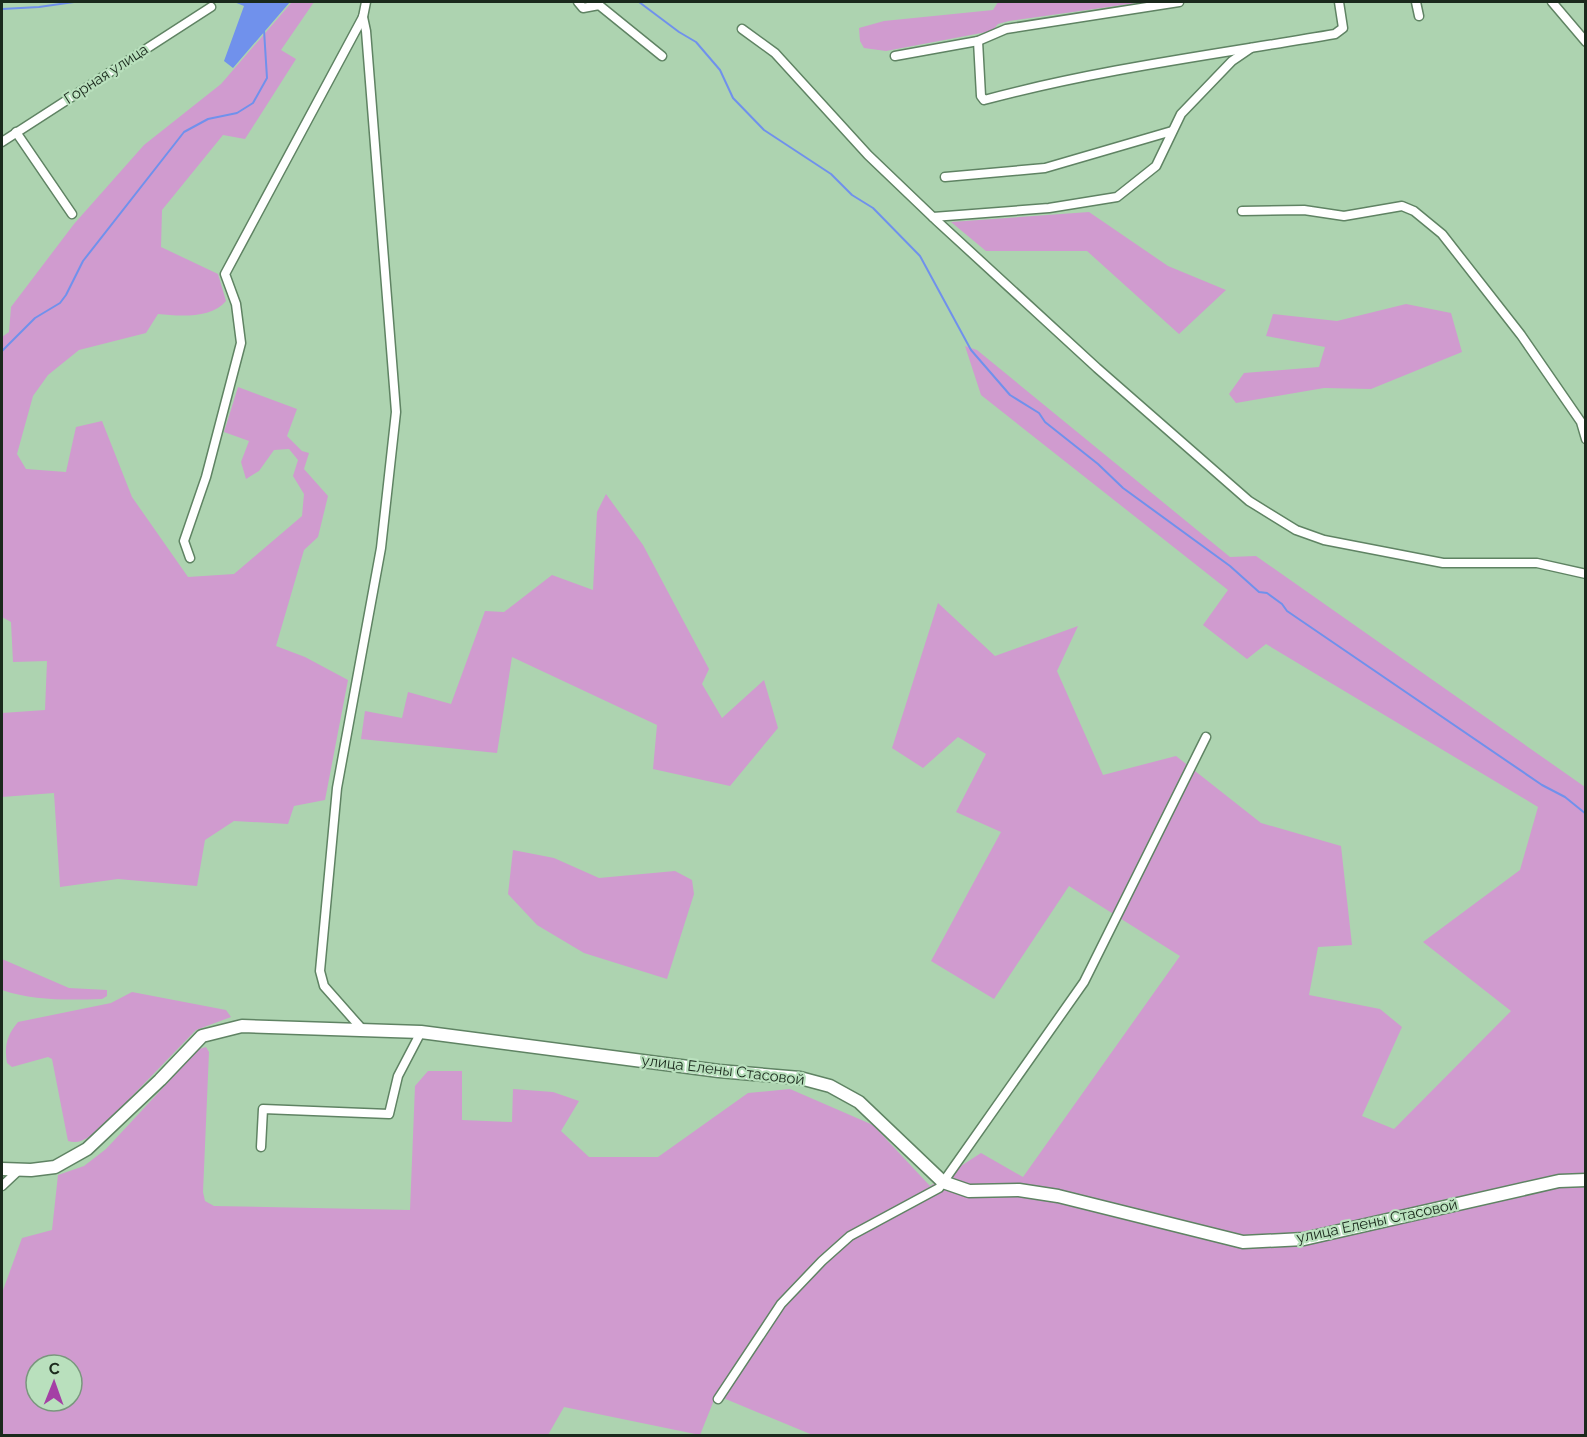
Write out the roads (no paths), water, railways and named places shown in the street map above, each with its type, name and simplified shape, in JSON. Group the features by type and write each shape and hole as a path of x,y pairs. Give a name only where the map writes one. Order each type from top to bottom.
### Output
{"main road":[{"name":"улица Елены Стасовой","path":"2,1169 55,1167 87,1149 152,1088 202,1036 242,1026 421,1032 719,1071 800,1078 830,1086 845,1093 872,1112 943,1182 969,1191 1019,1190 1058,1196 1244,1242 1305,1239 1559,1181 1586,1180"}],"street":[{"path":"189,558 184,541 206,477 241,343 236,304 225,274 363,17 366,2"},
{"path":"578,2 583,8 599,5 662,56"},
{"path":"896,56 978,41 1006,29 1179,2"},
{"path":"978,41 981,96 984,100 1035,86 1254,46 1335,34 1343,28 1339,2"},
{"path":"1416,2 1419,16"},
{"path":"1552,2 1586,42"},
{"name":"Горная улица","path":"2,142 211,7"},
{"path":"362,1029 324,987 320,971 337,788 381,548 396,412 366,31 363,17"},
{"path":"742,29 775,53 868,155 933,217 1097,368 1249,501 1296,530 1324,540 1443,563 1537,563 1586,574"},
{"path":"933,217 1049,208 1117,197 1156,166 1170,142 1172,131 1181,114 1232,61 1254,46"},
{"path":"945,177 1045,168 1172,131"},
{"path":"16,132 72,214"},
{"path":"1242,211 1304,210 1344,216 1402,206 1414,211 1442,234 1521,335 1581,422 1586,439"},
{"path":"718,1399 781,1304 822,1261 850,1236 939,1188 1084,982 1206,737"},
{"path":"261,1147 263,1109 389,1114 398,1076 421,1032"},
{"path":"2,1186 20,1170"}],"water":[{"path":"234,2 290,2 233,68 224,61 244,6"}],"waterway":[{"path":"2,9 74,2"},
{"path":"639,2 696,42 720,70 733,98 764,130 831,174 852,195 873,208 920,256 971,350 1010,395 1039,413 1045,422 1098,464 1123,488 1230,566 1259,592 1267,593 1282,604 1287,611 1542,785 1565,797 1586,814"},
{"path":"2,351 35,318 60,303 83,261 184,132 208,119 237,113 253,103 267,78 264,30"}]}
